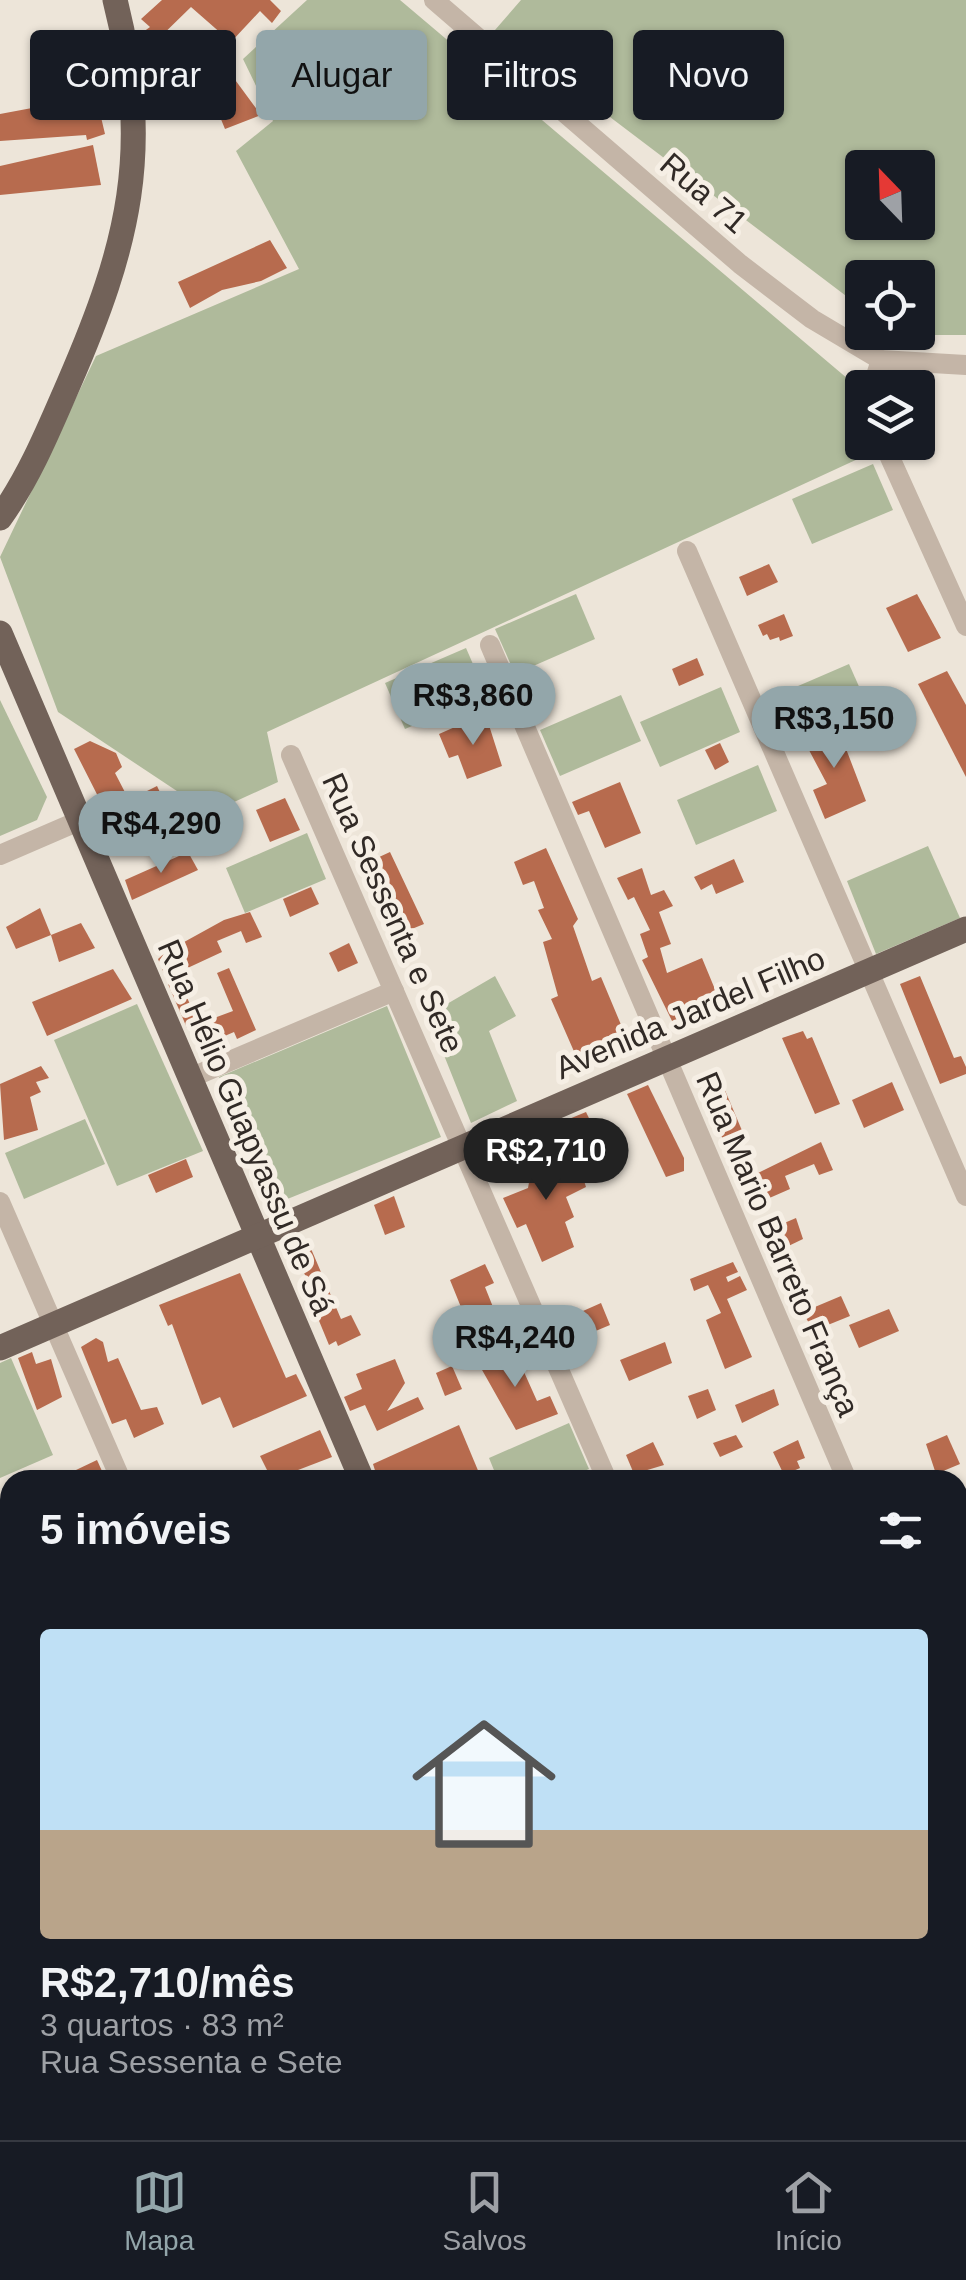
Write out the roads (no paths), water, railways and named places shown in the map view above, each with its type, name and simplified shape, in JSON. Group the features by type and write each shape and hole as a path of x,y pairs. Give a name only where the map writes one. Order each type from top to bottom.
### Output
{"main road":[{"path":"0,518 46,437 104,299 122,244 134,137 129,63 115,0"},
{"name":"Rua Hélio Guapyassu de Sá","path":"0,633 358,1470"},
{"name":"Avenida Jardel Filho","path":"0,1348 966,929"}],"street":[{"name":"Rua 71","path":"434,0 740,264 812,319 881,360 966,365"},
{"path":"878,370 881,360"},
{"path":"892,460 966,626"},
{"path":"687,552 966,1196"},
{"name":"Rua Mario Barreto França","path":"490,644 843,1470"},
{"name":"Rua Sessenta e Sete","path":"292,755 603,1470"},
{"path":"0,856 81,820"},
{"path":"190,1078 394,991"},
{"path":"0,1202 117,1470"}]}
